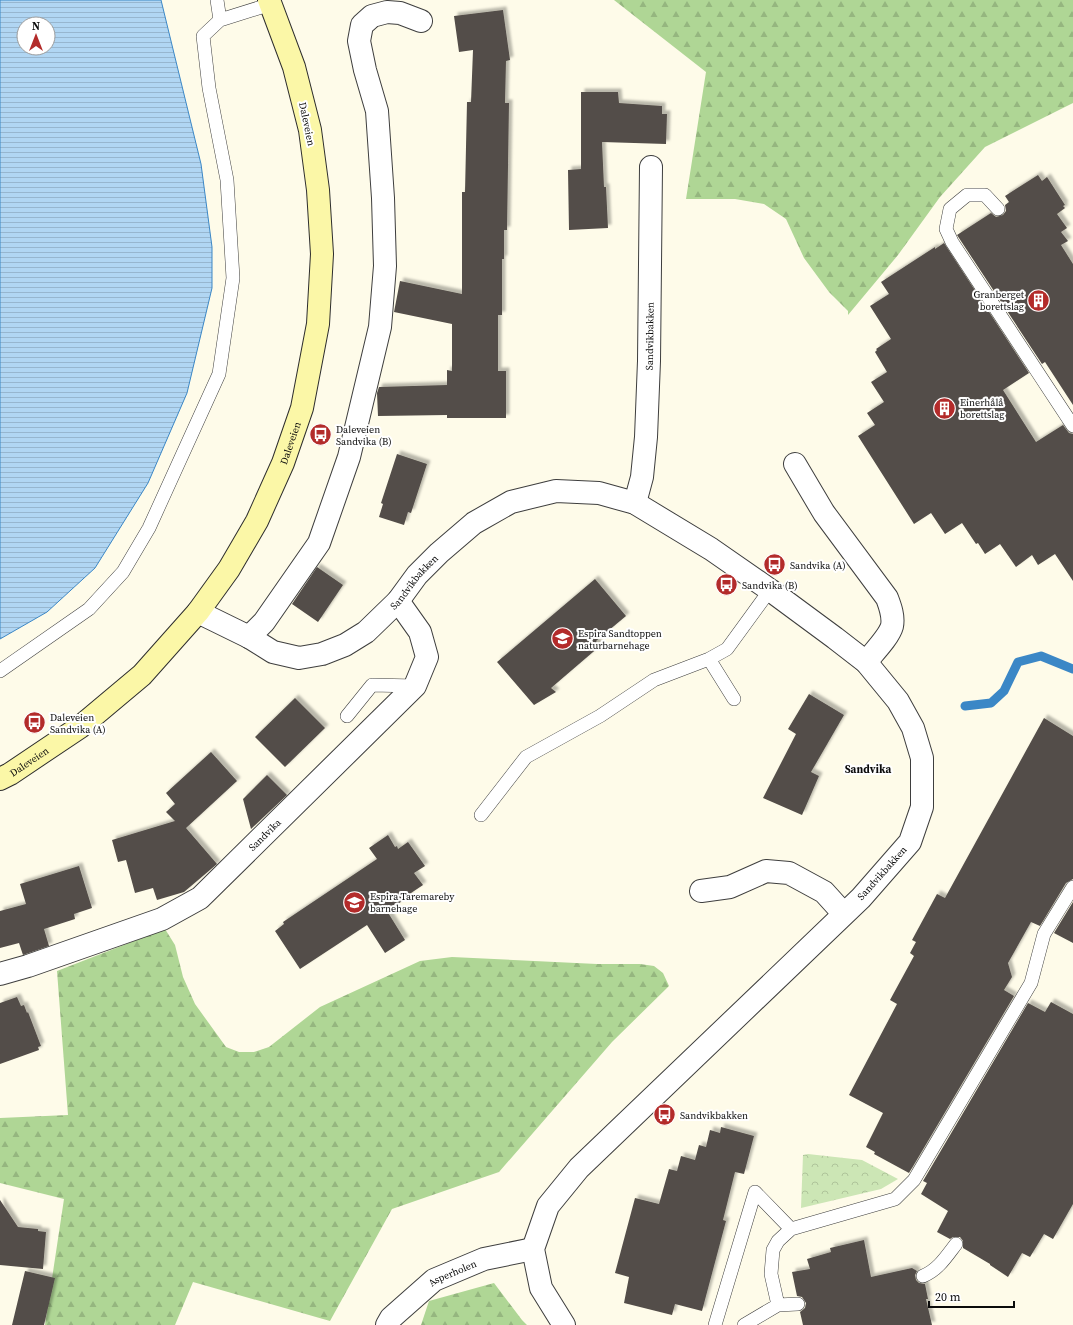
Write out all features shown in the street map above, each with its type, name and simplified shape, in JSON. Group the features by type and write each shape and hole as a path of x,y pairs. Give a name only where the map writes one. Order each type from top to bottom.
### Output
{"main road":[{"name":"Daleveien","path":"0,779 10,774 80,727 142,675 198,612 229,569 257,521 283,463 302,408 318,324 322,254 318,190 311,138 294,67 270,2"}],"street":[{"path":"249,637 264,622 319,543 350,458 380,327 385,266 384,198 377,111 365,70 359,41 362,25 372,16 387,12 400,13 421,22"},
{"name":"Sandvikbakken","path":"635,503 642,477 646,437 649,361 651,167"},
{"path":"795,464 824,513 886,598 889,605 892,626 883,641 866,662"},
{"name":"Sandvikbakken","path":"198,612 249,637 273,652 299,658 322,654 345,645 366,632 398,601 417,575 439,553 474,523 511,502 556,491 599,493 635,503 711,549 770,590 866,662 898,701 913,728 922,758 922,807 910,842 861,898 843,913 579,1168 548,1206 533,1249"},
{"name":"Sandvika","path":"0,974 28,966 162,919 200,898 415,686 426,657 420,632 398,601"},
{"path":"701,891 730,887 766,871 788,874 824,892 843,913"},
{"path":"533,1249 541,1288 564,1325"},
{"name":"Asperholen","path":"387,1325 391,1318 434,1280 484,1259 533,1249"}],"lane":[{"path":"217,0 220,20"},
{"path":"0,671 89,609 123,572 149,528 219,374 232,278 227,180 209,88 204,36 220,20 270,2"},
{"path":"998,209 984,194 967,196 950,209 946,229 952,242 1073,426"},
{"path":"481,815 526,756 600,716 654,680 709,659 727,649 770,590"},
{"path":"709,659 734,699"},
{"path":"347,716 372,685 415,686"},
{"path":"778,1305 771,1274 772,1250 778,1241 792,1229 895,1199 914,1180 1031,983 1044,934 1073,886"},
{"path":"715,1325 754,1192 792,1229"},
{"path":"923,1276 931,1273 938,1267 956,1244"},
{"path":"744,1325 778,1305 798,1304"}],"green space":[{"path":"614,0 1073,0 1073,103 985,147 940,197 898,255 848,315 848,311 829,292 804,258 786,219 764,204 735,199 686,199 706,72"},
{"path":"165,929 175,945 183,977 195,1004 226,1047 239,1052 254,1052 269,1047 320,1007 420,961 452,957 597,964 640,964 654,966 663,973 669,986 612,1042 499,1172 392,1209 330,1321 193,1282 175,1325 45,1325 64,1199 0,1183 0,1118 68,1115 57,971"},
{"path":"808,1154 862,1160 898,1179 881,1189 801,1208 803,1155"},
{"path":"494,1283 527,1325 421,1325 429,1301"}],"water":[{"path":"0,0 161,0 201,164 212,247 212,288 187,393 148,483 95,568 47,612 0,639"}],"building":[{"path":"503,10 510,60 506,61 505,103 509,103 507,230 504,230 504,259 502,259 502,315 498,315 498,371 506,371 506,418 447,418 447,415 378,416 377,393 379,387 447,385 447,370 452,371 452,324 394,312 400,281 462,294 462,192 465,192 467,102 471,102 473,50 459,52 454,16"},
{"path":"581,92 618,92 619,103 662,106 662,114 667,114 666,144 602,142 608,228 569,230 568,170 581,169"},
{"name":"Granberget borettslag","path":"1038,175 1042,181 1047,177 1065,205 1063,206 1065,208 1057,214 1067,228 1061,232 1068,241 1061,245 1073,264 1073,405 1045,362 1042,364 957,235 991,213 996,217 1003,215 1006,211 1005,205 1009,202 1005,196"},
{"name":"Einerhålå borettslag","path":"944,243 1029,373 1003,390 1036,442 1063,425 1069,433 1073,434 1073,581 1055,554 1038,565 1032,555 1016,567 1000,544 985,554 978,543 976,544 962,523 945,534 931,513 914,524 858,436 875,425 867,413 884,402 871,382 887,372 875,352 877,350 876,349 891,339 870,306 889,294 881,282 935,247 935,249"},
{"path":"397,454 427,464 411,513 408,512 404,525 379,517 383,504 381,503"},
{"path":"317,567 343,585 318,622 292,604"},
{"path":"595,579 626,616 596,641 600,646 551,688 556,692 534,705 497,662"},
{"path":"809,694 844,715 811,772 819,776 802,815 763,798 796,734 788,729"},
{"path":"295,698 325,728 285,767 255,737"},
{"path":"1044,718 1073,736 1073,879 1066,883 1040,926 1031,922 1008,963 1012,977 1004,990 1014,996 909,1173 874,1154 875,1152 866,1147 883,1113 849,1095 897,1004 890,1000 914,956 910,953 916,942 912,940 937,894 945,898"},
{"path":"211,752 237,781 186,828 217,864 184,892 157,900 153,888 135,893 126,860 118,862 112,840 175,821 166,812 175,804 166,793"},
{"path":"267,775 287,795 251,829 243,799"},
{"path":"388,835 395,847 397,846 398,849 408,842 425,866 414,873 423,885 408,895 410,896 387,911 405,940 385,953 367,925 300,969 275,931 284,924 283,922 377,859 369,848"},
{"path":"79,866 92,908 74,914 75,919 44,929 49,946 23,955 19,943 0,948 0,911 26,904 20,884"},
{"path":"1073,902 1073,943 1054,933"},
{"path":"17,997 21,1006 24,1005 27,1013 28,1012 41,1046 38,1047 39,1050 0,1064 0,1003"},
{"path":"1051,1002 1073,1014 1073,1204 1053,1239 1044,1234 1030,1257 1022,1253 1008,1277 963,1248 963,1241 960,1237 953,1237 950,1239 937,1232 948,1211 921,1194 927,1183 923,1181 1028,1003 1045,1012"},
{"path":"721,1127 754,1136 744,1174 735,1172 723,1220 726,1221 702,1311 675,1304 672,1315 624,1303 629,1277 615,1273 635,1198 659,1204 669,1169 677,1171 681,1156 695,1160 699,1145 706,1147 710,1130 720,1133"},
{"path":"0,1200 18,1227 38,1229 38,1231 46,1232 43,1269 0,1265"},
{"path":"864,1240 871,1277 912,1268 917,1271 915,1275 916,1280 919,1283 925,1284 928,1299 926,1299 932,1325 803,1325 800,1312 805,1308 806,1303 802,1297 797,1296 792,1272 810,1269 807,1259 831,1252 830,1248"},
{"path":"25,1271 55,1278 44,1325 12,1325"}],"waterway":[{"path":"965,706 991,703 1004,691 1018,662 1041,656 1073,669"}],"place":[{"name":"Granberget borettslag","path":"1039,300"},
{"name":"Einerhålå borettslag","path":"945,408"},
{"name":"Daleveien Sandvika (B)","path":"321,435"},
{"name":"Sandvika (A)","path":"775,565"},
{"name":"Sandvika (B)","path":"726,585"},
{"name":"Espira Sandtoppen naturbarnehage","path":"562,639"},
{"name":"Daleveien Sandvika (A)","path":"34,723"},
{"name":"Espira Taremareby barnehage","path":"355,902"},
{"name":"Sandvikbakken","path":"664,1115"}],"district":[{"name":"Sandvika","path":"868,769"}]}
